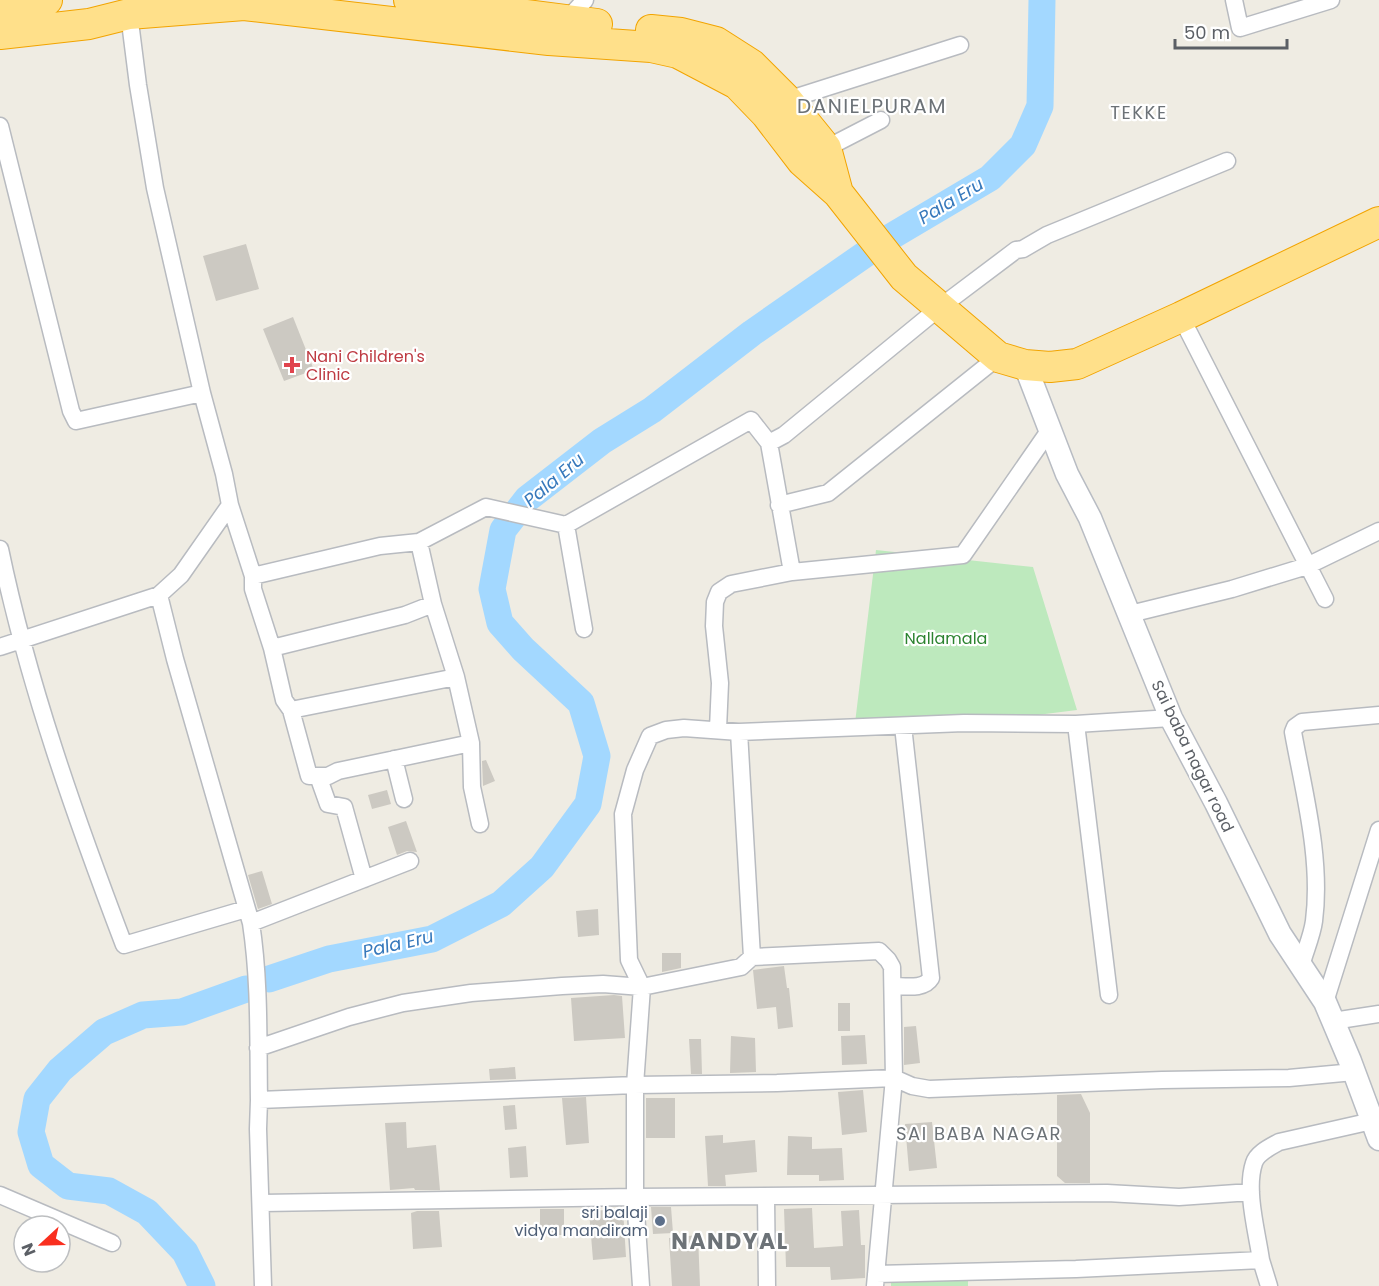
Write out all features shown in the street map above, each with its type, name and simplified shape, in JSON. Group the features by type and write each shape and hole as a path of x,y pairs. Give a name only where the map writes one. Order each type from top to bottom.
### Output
{"highway":[{"path":"0,5 47,0"},
{"path":"409,0 566,20 651,47 678,53 776,107 814,154 838,193 904,277 939,308 1024,363 1077,364 1379,222"},
{"path":"0,34 89,24 129,14 244,5 566,20"},
{"path":"1024,363 1180,300 1379,202"}],"main road":[{"name":"Sai baba nagar road","path":"1024,363 1067,474 1090,518 1171,718 1216,803 1280,934 1329,1011 1376,1130"}],"street":[{"path":"1234,0 1240,28 1331,0"},
{"path":"129,14 155,188 202,393 230,505 253,576 253,589 272,648 284,700 291,710 309,776 328,776 338,771 471,742"},
{"path":"776,107 960,45"},
{"path":"814,154 881,120"},
{"path":"0,126 71,411 76,421 202,393"},
{"path":"769,443 784,435 939,308 1016,250 1227,161"},
{"path":"1180,317 1325,599"},
{"path":"779,505 828,493 1024,363"},
{"path":"253,576 380,546 419,542 486,507 566,525 752,420 769,443 792,572"},
{"path":"718,729 720,683 714,626 715,602 719,592 731,584 792,572 963,555 1051,428"},
{"path":"0,647 159,595 181,575 230,505"},
{"path":"566,525 584,628"},
{"path":"1130,615 1232,590 1307,566 1379,531"},
{"path":"419,542 433,604 456,677 471,742 472,787 480,824"},
{"path":"0,549 21,640 61,772 124,945 249,916 364,879 410,861"},
{"path":"159,595 249,916 256,956 263,1286"},
{"path":"272,648 405,615 433,604"},
{"path":"291,710 456,677"},
{"path":"1301,966 1314,922 1316,884 1310,831 1293,732 1295,727 1302,722 1379,714"},
{"path":"636,1286 640,1286 635,1197 634,1086 642,987 629,960 623,814 635,770 650,736 666,730 718,729 739,732 964,723 1076,724 1171,718"},
{"path":"1076,724 1109,995"},
{"path":"892,986 922,986 931,978 903,726"},
{"path":"739,732 752,957"},
{"path":"394,759 404,799"},
{"path":"318,776 328,804 344,807 364,879"},
{"path":"1379,830 1329,1011 1379,1014"},
{"path":"258,1048 349,1017 403,1003 471,993 562,986 603,984 642,987 741,967 752,957 879,951 892,967 894,1078 885,1196 875,1280 1261,1260"},
{"path":"259,1100 894,1078 912,1086 929,1089 1289,1078 1354,1072"},
{"path":"1269,1286 1261,1260 1251,1192 1254,1161 1265,1150 1279,1142 1376,1130"},
{"path":"262,1203 1107,1193 1179,1197 1251,1192"},
{"path":"0,1195 112,1243"},
{"path":"766,1197 767,1286"}],"green space":[{"name":"Nallamala","path":"876,550 1033,567 1077,710 1021,717 855,723"},
{"path":"968,1279 968,1286 891,1286 891,1283"}],"building":[{"path":"246,244 259,289 216,301 203,256"},
{"path":"293,317 314,370 284,381 263,329"},
{"path":"486,760 495,781 483,786 482,761"},
{"path":"387,790 391,804 372,809 368,795"},
{"path":"406,821 417,852 407,851 397,855 388,827"},
{"path":"262,871 272,904 258,909 248,875"},
{"path":"598,909 599,935 578,937 576,911"},
{"path":"662,953 681,953 681,968 662,972"},
{"path":"784,966 793,1027 778,1029 776,1007 757,1009 753,970"},
{"path":"622,996 625,1038 574,1041 571,998"},
{"path":"838,1003 850,1003 850,1031 838,1031"},
{"path":"916,1026 920,1063 904,1065 904,1027"},
{"path":"865,1035 867,1064 842,1065 841,1036"},
{"path":"731,1036 755,1038 756,1072 730,1073"},
{"path":"689,1039 701,1039 702,1074 691,1074"},
{"path":"515,1067 516,1079 490,1080 489,1069"},
{"path":"863,1090 867,1132 842,1135 838,1092"},
{"path":"1081,1094 1090,1113 1090,1183 1065,1183 1057,1176 1057,1095"},
{"path":"586,1097 589,1143 566,1145 562,1098"},
{"path":"646,1098 675,1098 675,1138 646,1138"},
{"path":"515,1105 517,1129 505,1130 503,1106"},
{"path":"406,1122 407,1148 436,1145 440,1190 415,1190 414,1188 390,1190 385,1123"},
{"path":"932,1122 937,1168 909,1171 905,1124"},
{"path":"723,1135 723,1143 755,1140 757,1172 725,1175 726,1186 708,1186 705,1136"},
{"path":"788,1136 812,1137 812,1149 842,1148 844,1180 819,1181 819,1175 787,1175"},
{"path":"526,1146 528,1177 510,1178 508,1148"},
{"path":"651,1207 671,1207 673,1233 653,1234"},
{"path":"812,1208 814,1248 843,1246 841,1211 859,1210 861,1245 865,1245 865,1278 831,1280 830,1267 786,1267 784,1209"},
{"path":"540,1209 564,1209 564,1235 540,1235"},
{"path":"623,1209 626,1257 593,1260 589,1211"},
{"path":"439,1211 442,1247 413,1249 411,1213"},
{"path":"698,1235 700,1286 672,1286 669,1238"}],"waterway":[{"name":"Pala Eru","path":"269,979 329,959 432,939 501,904 542,867 588,804 597,756 581,703 523,649 500,623 492,589 503,530 527,499 602,441 652,410 752,333 887,239 990,178 1023,145 1040,106 1042,0"},
{"name":"Pala Eru","path":"202,1286 185,1252 147,1212 109,1191 68,1186 41,1165 31,1132 37,1099 60,1070 104,1032 143,1015 182,1012 246,989"}],"place":[{"name":"Nani Children's Clinic","path":"292,365"},
{"name":"sri balaji vidya mandiram","path":"660,1221"}],"district":[{"name":"DANIELPURAM","path":"872,106"},
{"name":"TEKKE","path":"1139,113"},
{"name":"SAI BABA NAGAR","path":"979,1134"},
{"name":"NANDYAL","path":"730,1241"}]}
